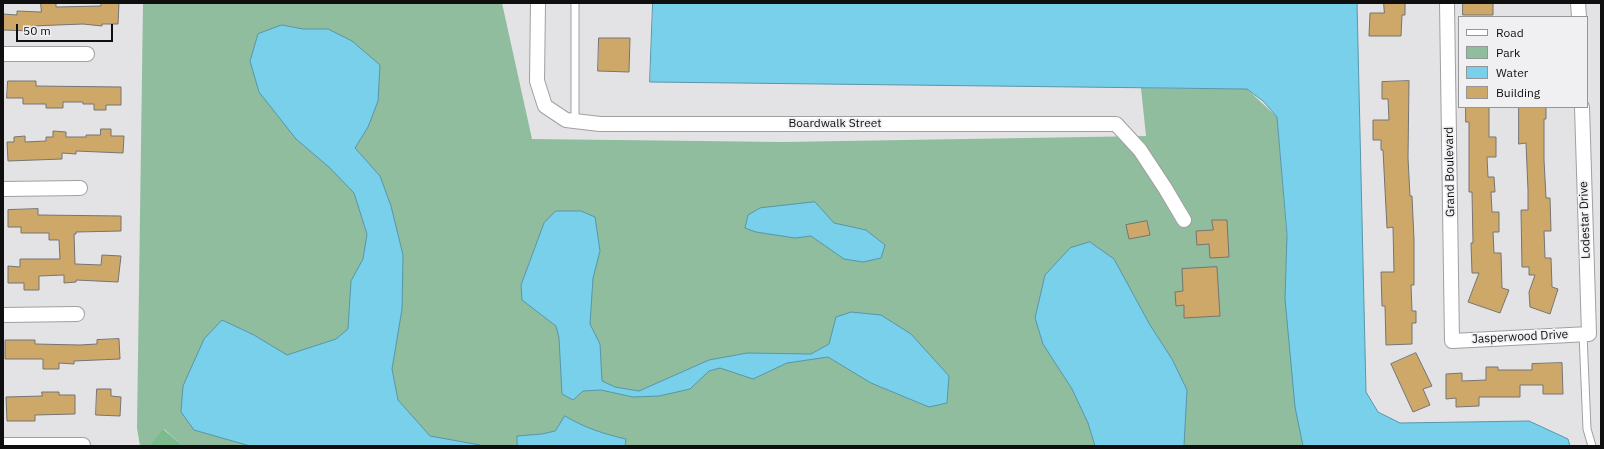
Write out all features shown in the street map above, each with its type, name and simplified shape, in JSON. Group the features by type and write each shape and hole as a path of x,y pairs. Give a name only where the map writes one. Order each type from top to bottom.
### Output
{"street":[{"name":"Boardwalk Street","path":"538,3 537,81 545,106 566,120 600,124 1116,124 1140,150 1184,220"},
{"name":"Grand Boulevard","path":"1447,3 1452,341"},
{"path":"1578,3 1579,16"},
{"path":"3,54 87,54"},
{"name":"Lodestar Drive","path":"1582,108 1586,334"},
{"path":"3,189 80,188"},
{"path":"3,315 77,314"},
{"name":"Jasperwood Drive","path":"1452,341 1586,334"},
{"path":"3,445 84,445"}],"lane":[{"path":"575,3 575,121"},
{"path":"1586,334 1587,429 1592,446"}],"green space":[{"path":"143,3 502,3 532,139 783,142 1146,136 1141,88 1247,89 1277,117 1304,446 183,446 164,429 149,446 140,446 137,428"},
{"path":"163,429 182,445 183,446 149,446"}],"water":[{"path":"653,3 1357,3 1366,392 1378,412 1400,423 1529,421 1568,439 1570,446 1303,446 1295,407 1285,299 1287,235 1277,117 1263,101 1247,89 650,82"},
{"path":"282,25 303,29 328,29 352,41 380,65 378,101 368,127 355,148 380,176 391,206 403,255 402,309 392,369 398,400 430,436 480,445 479,446 250,446 194,430 181,412 183,386 204,339 222,320 254,335 287,355 336,339 348,329 351,281 363,259 367,234 354,193 330,168 296,139 259,92 250,61 258,34"},
{"path":"815,202 834,223 866,230 885,245 881,258 863,262 844,259 811,236 795,238 756,232 745,228 748,215 760,208"},
{"path":"556,211 581,211 595,217 600,251 593,278 590,324 600,344 602,381 615,387 639,391 709,360 747,353 811,354 829,344 836,317 851,312 881,315 911,334 949,376 947,403 929,407 871,383 828,357 787,363 753,379 720,368 709,371 690,389 659,396 633,397 601,390 583,391 573,400 562,394 559,338 556,326 522,300 521,285 544,223"},
{"path":"1090,242 1114,259 1150,325 1172,359 1187,390 1184,446 1095,446 1088,423 1072,389 1043,344 1035,318 1045,275 1070,248"},
{"path":"565,416 595,430 626,439 625,446 517,446 517,436 542,434 555,431"}],"building":[{"path":"41,3 56,3 56,7 101,6 101,3 119,3 118,24 102,24 102,26 83,24 32,26 32,31 3,30 3,14 17,15 17,11 41,12"},
{"path":"1384,3 1405,3 1405,15 1402,15 1401,36 1369,36 1370,13 1384,13"},
{"path":"1463,3 1493,3 1493,15 1463,15"},
{"path":"599,38 630,38 629,72 598,71"},
{"path":"8,81 36,81 36,86 121,87 121,105 106,105 106,110 94,110 94,104 83,104 83,102 63,102 63,108 46,108 46,104 23,104 23,98 7,98"},
{"path":"1409,81 1408,158 1410,196 1412,196 1414,240 1414,285 1411,285 1412,311 1416,311 1416,323 1412,323 1412,344 1386,345 1385,306 1382,306 1381,272 1394,272 1393,227 1387,228 1383,150 1381,150 1381,140 1373,140 1373,120 1389,120 1388,99 1382,99 1382,82"},
{"path":"1466,108 1489,108 1489,137 1496,137 1496,157 1487,157 1488,177 1494,177 1495,192 1491,192 1492,212 1499,212 1499,232 1493,232 1494,253 1501,253 1502,288 1509,290 1500,313 1468,302 1479,273 1472,273 1472,192 1469,192 1469,122 1466,122"},
{"path":"1519,108 1546,108 1546,119 1544,119 1544,160 1546,198 1550,198 1551,231 1544,231 1545,258 1551,258 1552,287 1558,289 1550,314 1530,307 1529,292 1535,275 1529,275 1529,267 1522,267 1521,210 1528,210 1528,190 1526,143 1519,144"},
{"path":"101,129 111,129 111,136 124,136 123,153 76,151 76,154 62,153 62,159 8,161 7,142 14,142 14,137 25,136 25,142 46,141 46,137 53,137 53,131 66,132 66,137 86,137 86,135 100,135"},
{"path":"38,209 38,215 121,216 121,231 76,232 76,234 74,234 75,264 101,265 102,255 121,256 118,282 76,280 76,282 64,283 64,275 39,276 39,290 24,290 24,283 8,283 8,266 20,267 20,259 60,259 59,240 49,240 49,233 21,233 21,227 8,227 8,210"},
{"path":"1212,220 1227,220 1229,257 1210,258 1209,244 1197,245 1196,231 1213,230"},
{"path":"1147,221 1150,235 1129,239 1126,225"},
{"path":"1217,267 1220,316 1184,318 1184,305 1176,306 1175,292 1183,291 1182,269"},
{"path":"119,339 120,359 74,361 74,364 59,363 59,369 43,369 43,359 5,359 5,340 35,340 35,344 80,345 97,344 97,340"},
{"path":"1416,353 1432,386 1423,389 1430,405 1413,412 1391,364"},
{"path":"1562,363 1563,394 1543,394 1543,385 1520,385 1520,397 1479,397 1479,406 1456,407 1456,398 1446,399 1446,374 1462,373 1462,381 1486,380 1486,367 1498,367 1498,370 1532,370 1532,364"},
{"path":"97,389 111,389 111,396 121,397 120,416 96,415"},
{"path":"42,392 59,392 59,395 75,395 75,414 35,415 35,421 7,421 6,397 42,396"}]}
